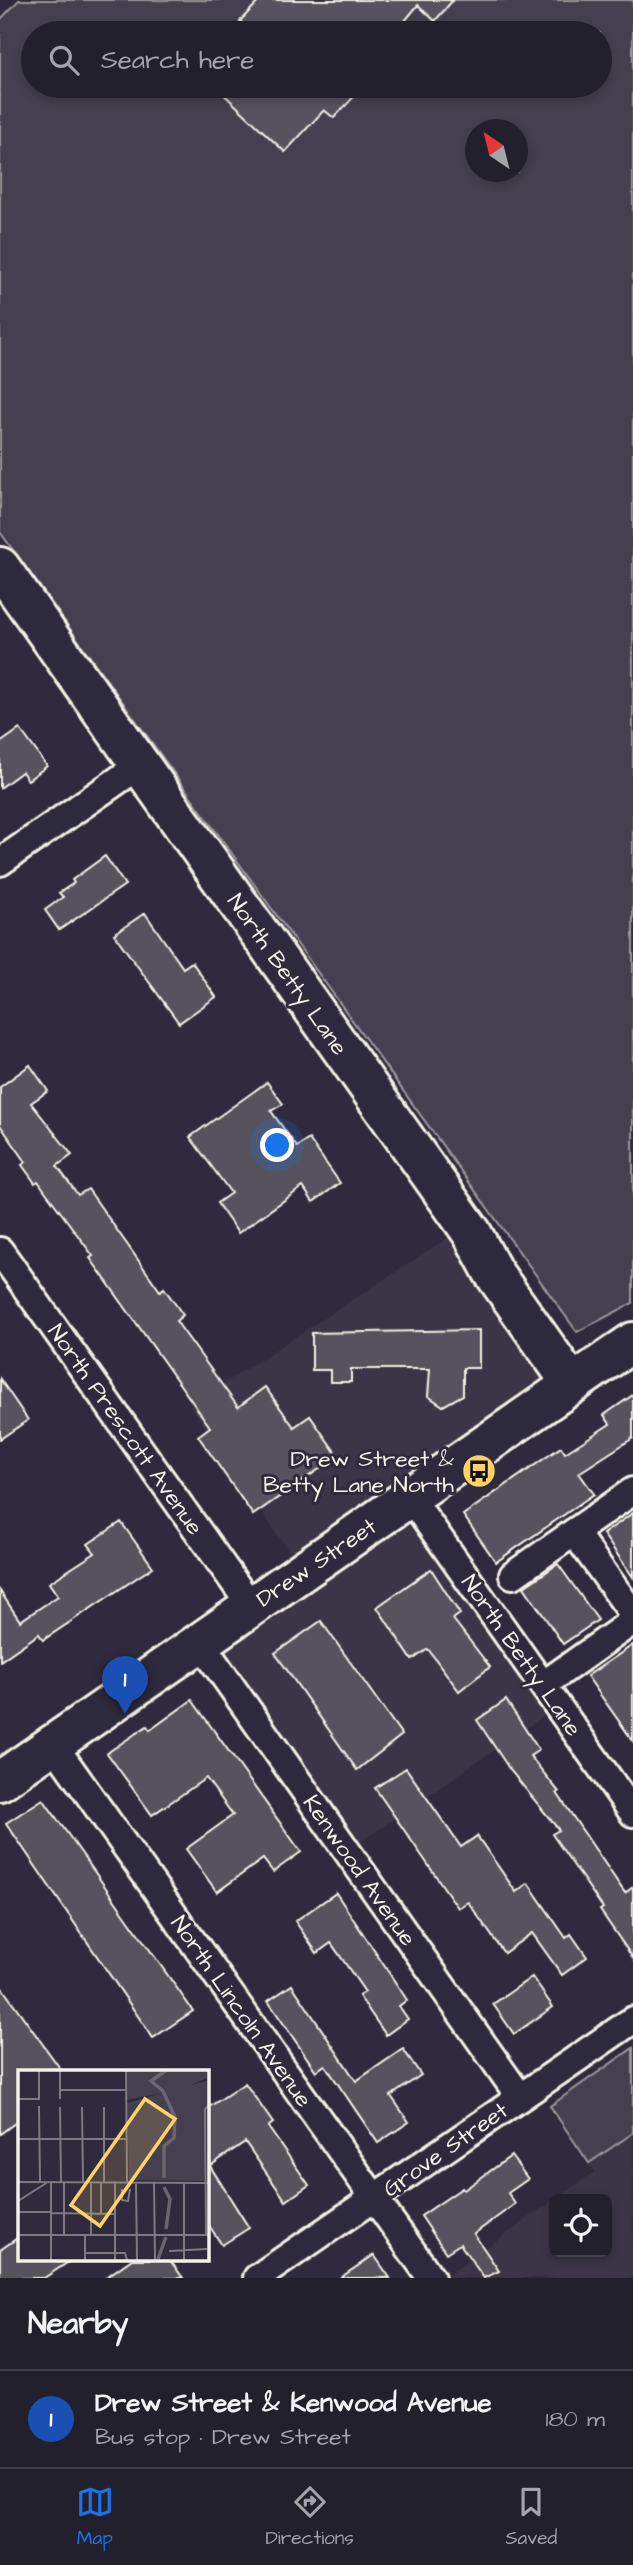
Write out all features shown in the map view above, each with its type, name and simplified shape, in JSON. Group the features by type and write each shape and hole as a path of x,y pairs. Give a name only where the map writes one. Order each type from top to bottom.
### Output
{"street":[{"name":"North Betty Lane","path":"0,567 464,1222 493,1272 572,1384"},
{"path":"0,862 140,765"},
{"name":"North Prescott Avenue","path":"0,1251 251,1606"},
{"name":"Drew Street","path":"0,1781 633,1342"},
{"path":"513,1575 633,1491"},
{"name":"North Betty Lane","path":"410,1497 633,1814"},
{"path":"574,1532 633,1614"},
{"path":"543,1685 633,1622"},
{"name":"Kenwood Avenue","path":"200,1642 520,2097"},
{"name":"North Lincoln Avenue","path":"53,1744 431,2278"},
{"name":"Grove Street","path":"257,2278 633,2020"}],"shaded area":[{"path":"19,0 633,0 633,1303 577,1332 0,532 0,20"},
{"path":"457,1232 555,1380 295,1561 190,1405"},
{"path":"408,1514 548,1713 357,1844 217,1646"},
{"path":"633,2048 633,2133 589,2163 550,2106"},
{"path":"633,2134 633,2278 450,2278 448,2275 549,2204 549,2257 612,2257 612,2194 562,2194 594,2172 589,2164"}],"building":[{"path":"260,0 453,0 435,21 418,5 405,21 240,21"},
{"path":"228,98 353,98 334,118 324,110 285,152"},
{"path":"20,729 47,766 28,780 22,772 0,788 0,743"},
{"path":"105,856 125,885 59,930 45,910 63,897 59,893 74,883 72,880"},
{"path":"145,913 183,968 192,962 216,997 179,1023 114,934"},
{"path":"30,1065 48,1091 31,1103 72,1155 57,1166 78,1195 88,1189 160,1291 164,1288 183,1315 176,1321 238,1407 265,1387 294,1427 310,1416 338,1456 253,1515 198,1436 210,1427 90,1258 93,1256 38,1181 35,1183 22,1165 26,1162 0,1125 0,1087"},
{"path":"267,1082 283,1104 271,1111 297,1147 309,1139 340,1183 313,1202 303,1187 238,1233 217,1203 231,1193 190,1137"},
{"path":"479,1330 479,1368 463,1368 463,1395 443,1406 428,1396 430,1369 351,1369 351,1382 330,1382 330,1370 312,1370 312,1333"},
{"path":"0,1379 28,1420 0,1439"},
{"path":"633,1395 633,1438 579,1473 594,1494 496,1562 463,1515 561,1447 565,1453 610,1424 604,1415"},
{"path":"633,1513 633,1577 603,1534"},
{"path":"121,1522 153,1567 43,1640 39,1634 0,1661 0,1591 20,1621 58,1596 49,1583 95,1553 88,1544"},
{"path":"558,1564 598,1620 563,1644 524,1587"},
{"path":"431,1569 460,1614 453,1619 490,1667 459,1691 428,1649 412,1660 377,1607"},
{"path":"321,1621 402,1735 357,1770 275,1653"},
{"path":"633,1645 633,1741 587,1676"},
{"path":"192,1700 301,1852 273,1872 263,1859 217,1892 186,1849 233,1815 206,1778 152,1815 107,1753 147,1726 150,1730"},
{"path":"506,1700 539,1750 530,1756 559,1792 557,1793 625,1893 633,1887 633,1958 600,1910 603,1908 552,1834 559,1830 510,1770 477,1720"},
{"path":"406,1768 461,1847 477,1836 516,1892 528,1883 566,1938 571,1934 587,1957 562,1975 532,1933 504,1953 468,1902 458,1908 375,1788"},
{"path":"43,1799 193,2011 153,2038 6,1823"},
{"path":"336,1893 407,2000 399,2006 408,2019 386,2035 359,1996 365,1992 331,1943 317,1953 295,1921"},
{"path":"532,1977 553,2007 514,2034 493,2004"},
{"path":"0,1985 61,2070 18,2070 18,2121 0,2134"},
{"path":"292,1985 356,2081 403,2049 421,2075 391,2096 409,2122 378,2143 325,2065 316,2071 268,2001"},
{"path":"245,2083 273,2123 268,2127 309,2185 286,2201 245,2142 210,2166 249,2228 222,2245 208,2224 208,2108"},
{"path":"511,2156 528,2179 508,2193 515,2204 474,2234 499,2271 484,2278 460,2244 446,2253 421,2216 462,2188 464,2190"},
{"path":"18,2238 18,2260 71,2260 44,2278 0,2278 0,2250"},
{"path":"374,2255 390,2278 340,2278"},
{"path":"131,2260 170,2260 183,2278 105,2278"}],"place":[{"name":"Drew Street & Betty Lane North","path":"479,1471"},
{"name":"Drew Street & Kenwood Avenue","path":"125,1714"}]}
